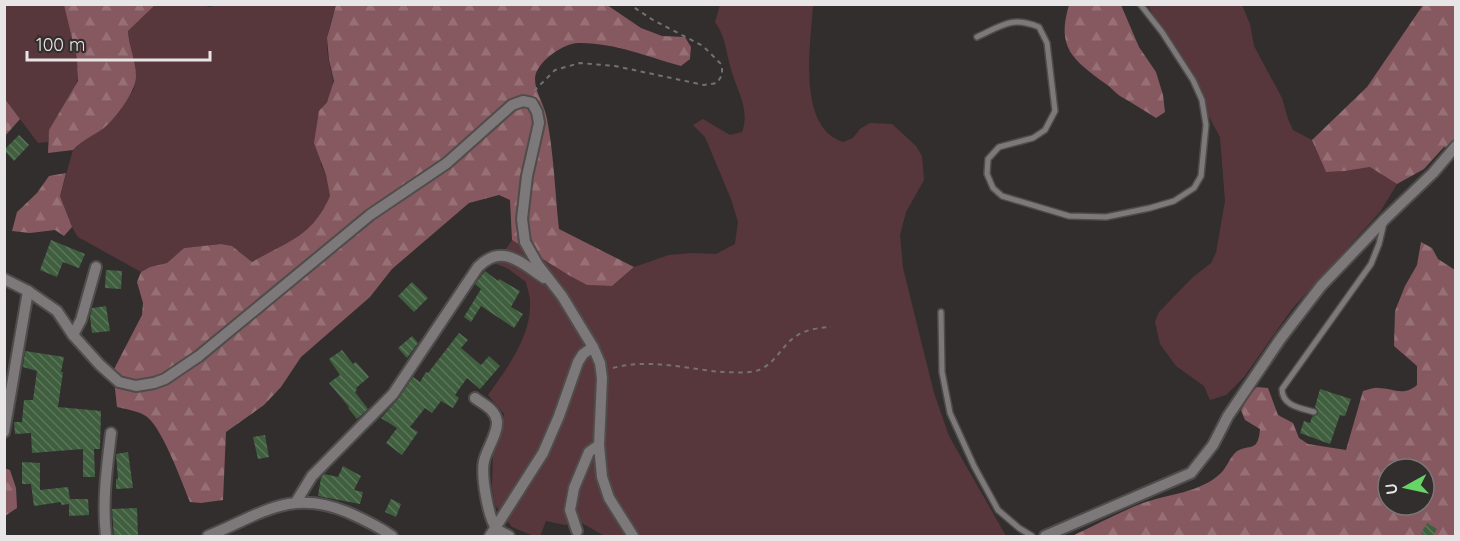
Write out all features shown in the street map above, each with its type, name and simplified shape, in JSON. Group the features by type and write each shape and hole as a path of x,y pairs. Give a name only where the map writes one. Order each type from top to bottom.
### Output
{"street":[{"path":"4,279 28,291 57,311 73,335 119,382 136,386 154,383 165,379 199,356 370,215 447,163 512,105 523,101 532,103 539,123 527,176 523,208 525,242 593,347 601,371 599,445 605,489 633,537"},
{"path":"1045,537 1191,473 1213,445 1228,416 1281,338 1321,286 1433,173 1455,146"},
{"path":"296,502 312,476 393,394 478,267 487,258 499,255 513,258 552,283"},
{"path":"73,335 81,320 96,267"},
{"path":"4,432 28,291"},
{"path":"494,533 543,453 578,362 583,354 593,347"},
{"path":"475,398 491,409 497,422 484,462 484,483 494,533"},
{"path":"106,537 104,522 106,479 111,433"},
{"path":"577,531 570,510 574,488 589,452 599,445"},
{"path":"208,537 249,518 296,502 309,501 333,506 374,525 392,537"},
{"path":"494,533 509,537"}],"lane":[{"path":"977,37 1006,24 1022,20 1040,27 1047,43 1055,111 1045,130 1033,138 999,147 988,159 987,174 993,188 1002,196 1069,216 1106,217 1174,201 1194,188 1201,176 1206,125 1202,100 1162,32 1140,4"},
{"path":"1314,412 1287,403 1281,389 1371,264 1385,219"},
{"path":"941,312 942,372 950,412 974,466 998,510 1032,537"}],"path":[{"path":"523,101 555,70 580,63 615,66 704,85 717,83 722,75 722,65 703,46 653,20 629,4"},
{"path":"601,371 623,365 643,364 736,372 758,370 775,359 787,343 801,333 815,328 831,327"}],"shaded area":[{"path":"195,4 210,7 217,4 336,5 327,46 333,86 327,101 319,111 321,165 326,175 330,196 323,210 307,229 288,243 252,262 232,246 221,244 184,248 167,263 141,272 78,237 60,196 73,150 112,120 134,89 136,78 128,31 155,5"},
{"path":"5,5 64,5 71,25 77,48 79,72 73,92 54,122 48,142 38,143 5,99"},
{"path":"720,5 813,5 809,61 812,102 818,120 828,133 843,142 853,138 860,129 870,123 892,124 916,146 922,156 924,180 906,212 900,235 903,268 934,393 949,436 1006,536 603,536 578,521 565,525 546,521 540,536 534,536 512,527 495,505 492,488 493,448 504,414 488,395 517,351 530,314 530,299 526,282 507,268 496,264 512,240 587,285 612,286 634,267 669,255 716,254 735,244 738,222 731,199 705,137 693,125 703,119 730,135 742,132 745,115 743,106 723,38 715,22"},
{"path":"1148,5 1242,5 1250,24 1254,46 1282,98 1293,130 1312,140 1326,172 1370,167 1397,184 1380,212 1292,309 1244,377 1226,395 1210,400 1204,386 1176,366 1160,344 1155,322 1159,312 1193,277 1211,263 1216,253 1225,201 1220,137"}],"green space":[{"path":"64,5 155,5 128,31 136,77 133,90 119,112 104,128 73,150 48,153 49,130 78,81 77,58"},
{"path":"336,5 607,5 641,28 662,36 685,37 691,47 690,59 681,66 617,47 578,43 565,46 551,55 536,73 535,84 546,114 553,160 559,229 634,267 612,286 587,285 512,240 510,200 499,195 469,203 392,269 370,297 301,357 281,387 264,405 226,432 223,500 190,502 164,441 151,420 131,410 117,407 113,371 142,315 143,303 137,282 141,272 167,263 184,248 221,244 232,246 252,262 298,236 315,221 323,210 330,196 326,175 314,143 319,111 327,102 334,81 327,38"},
{"path":"1069,5 1121,5 1139,47 1156,72 1165,112 1156,118 1118,95 1076,60 1066,43 1065,32"},
{"path":"1423,5 1455,5 1455,150 1444,147 1424,169 1397,184 1370,167 1326,172 1312,140 1367,87"},
{"path":"5,99 20,119 5,136"},
{"path":"66,173 60,196 72,227 64,236 55,230 30,233 12,231 17,212 37,193 49,176"},
{"path":"1421,242 1432,248 1438,259 1455,270 1455,536 1072,536 1143,503 1194,489 1213,480 1221,473 1234,454 1257,442 1260,429 1245,420 1241,410 1249,395 1257,387 1268,388 1278,415 1293,423 1299,438 1308,444 1346,450 1363,391 1376,388 1407,391 1417,385 1417,366 1394,346 1395,311 1417,265"},
{"path":"4,468 10,470 16,488 17,508 5,516"}],"building":[{"path":"19,135 29,145 14,161 4,150"},
{"path":"51,240 85,254 79,268 63,262 57,277 40,270"},
{"path":"106,270 122,271 121,289 105,288"},
{"path":"485,271 498,281 499,279 520,291 511,307 523,314 514,328 481,306 471,322 464,317 481,289 475,284"},
{"path":"412,282 428,298 414,312 398,296"},
{"path":"106,306 110,331 92,333 90,317 92,308"},
{"path":"459,333 468,340 461,348 481,365 489,356 500,366 480,389 467,378 455,395 459,398 453,408 441,401 432,413 425,408 410,427 418,432 402,455 386,443 397,428 381,418 399,398 413,377 420,382"},
{"path":"412,336 418,343 407,358 398,348"},
{"path":"342,350 353,364 356,362 369,377 356,388 355,392 368,409 357,419 329,383 340,375 329,359"},
{"path":"25,351 64,357 58,407 101,411 100,449 94,449 95,477 83,477 83,449 32,453 31,433 15,434 14,422 22,422 24,400 33,400 37,371 23,367"},
{"path":"1320,389 1351,399 1345,416 1340,415 1330,444 1300,433 1304,421 1310,423 1312,417 1318,414 1315,407"},
{"path":"265,435 269,457 258,459 253,437"},
{"path":"128,452 133,488 116,489 116,479 118,479 116,454"},
{"path":"22,462 40,463 40,490 68,487 70,499 88,499 89,515 69,516 69,504 61,505 61,502 34,506 31,484 22,484"},
{"path":"343,466 361,476 354,490 363,492 360,504 318,496 321,478 324,474 338,477"},
{"path":"391,499 401,504 396,517 385,512"},
{"path":"137,508 138,537 114,537 112,509"},
{"path":"1427,523 1437,529 1432,537 1421,533"}]}
